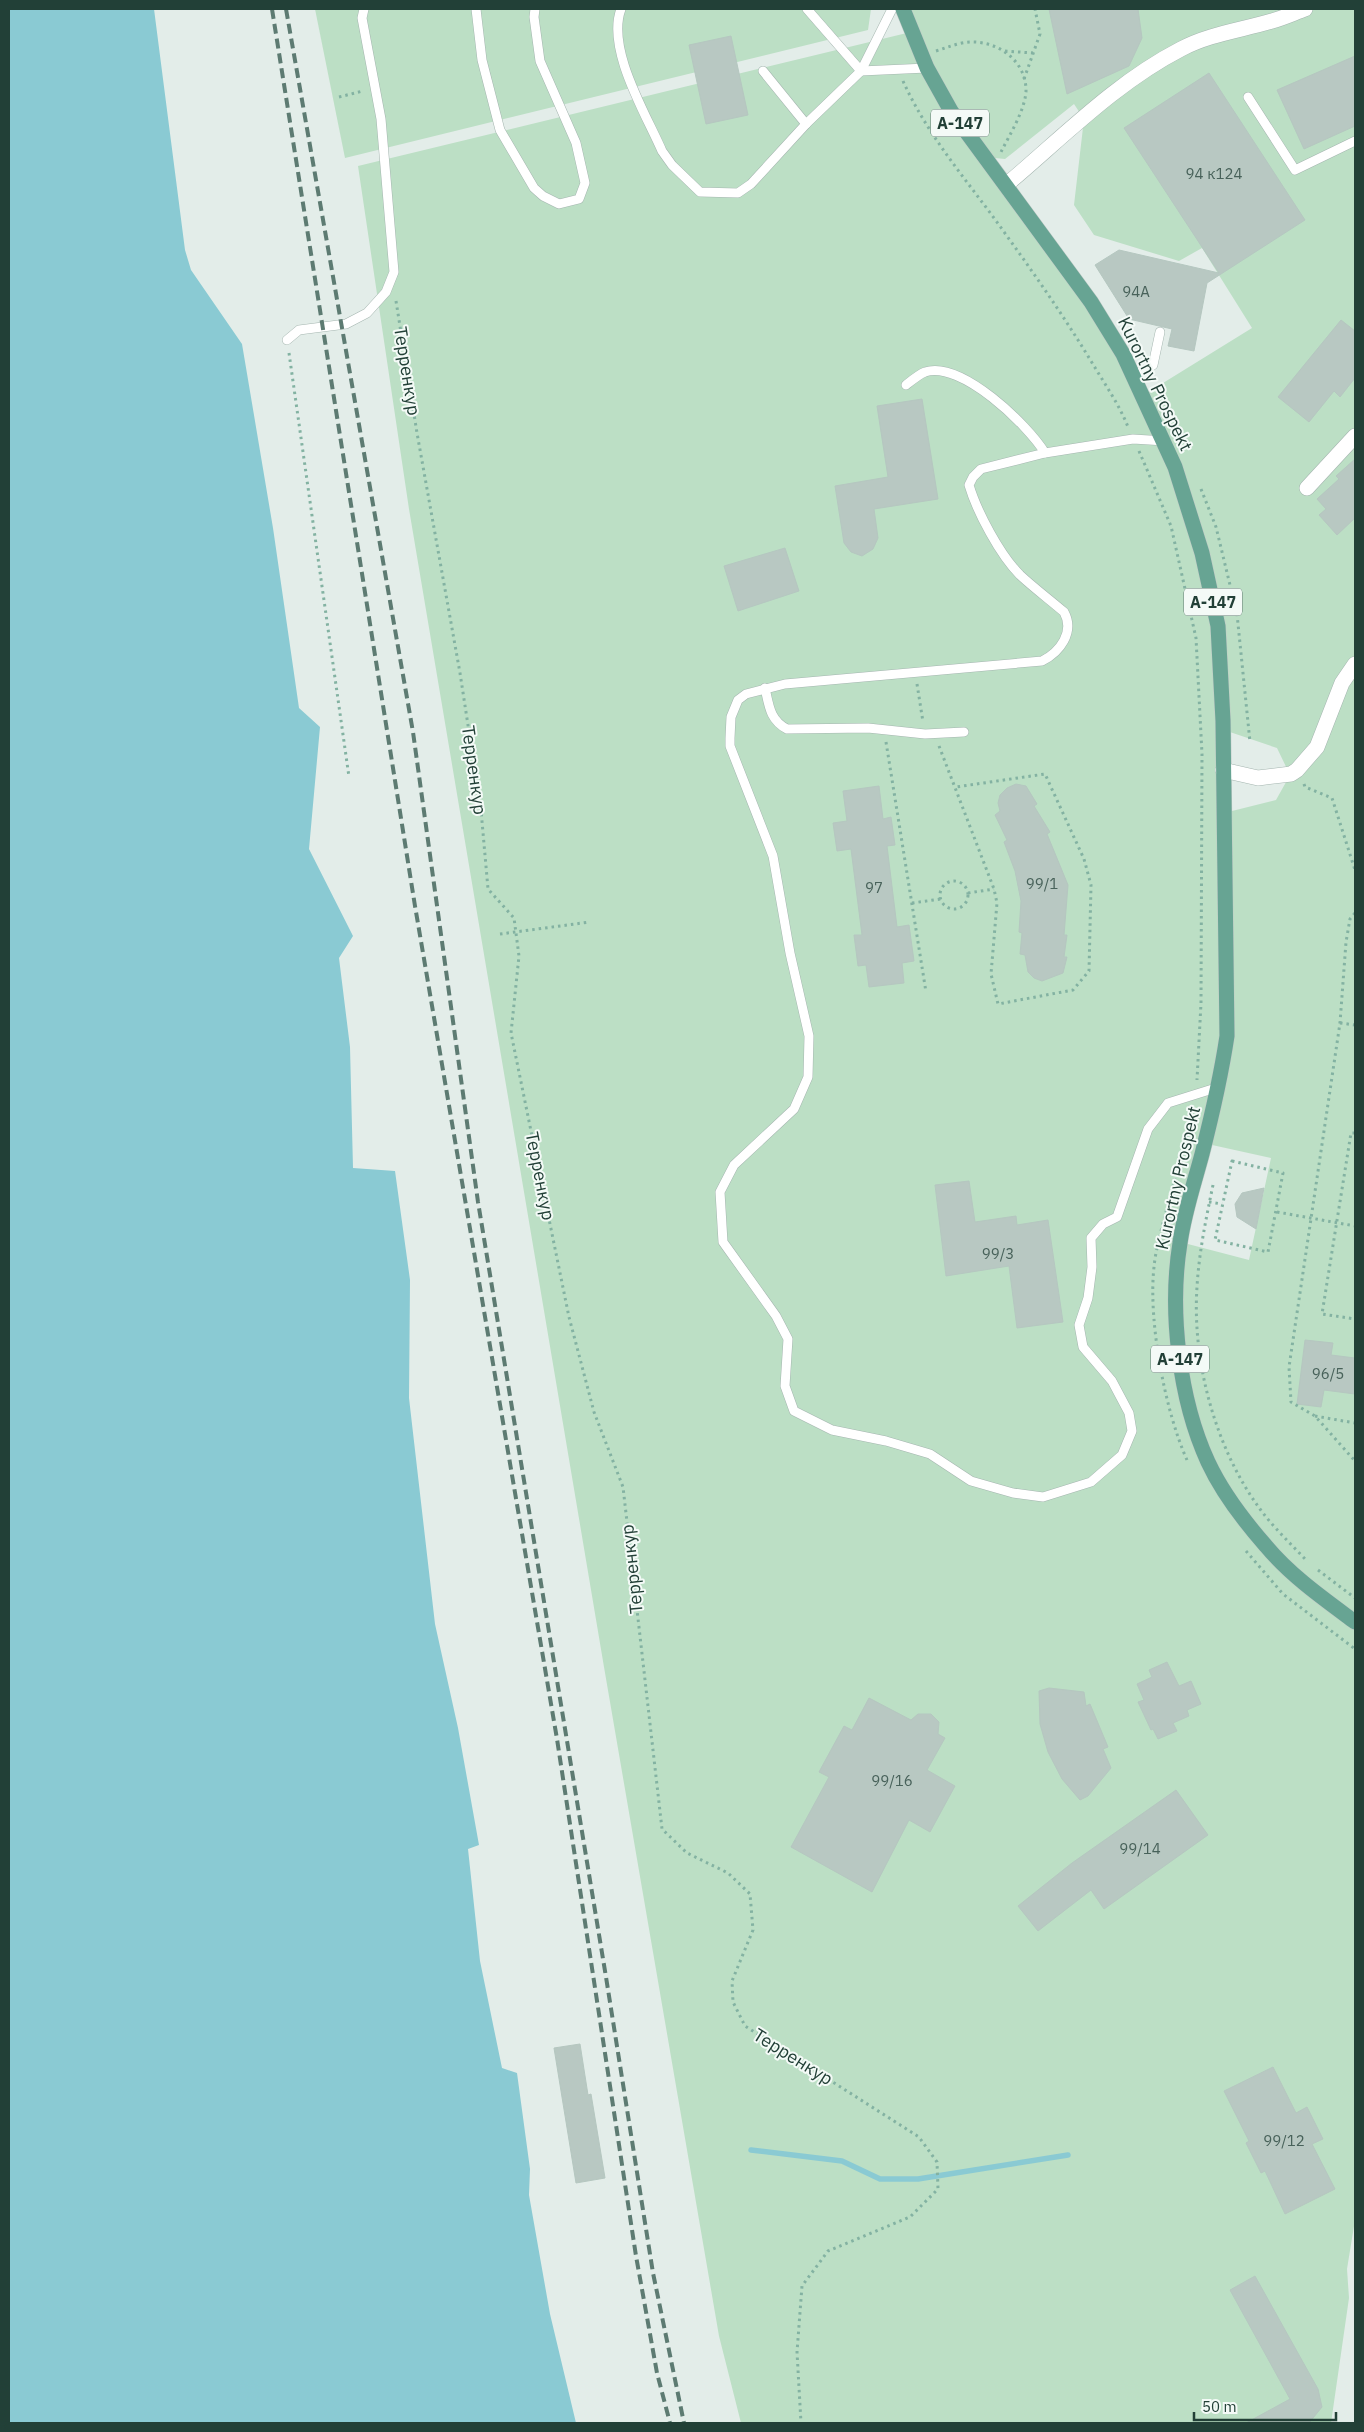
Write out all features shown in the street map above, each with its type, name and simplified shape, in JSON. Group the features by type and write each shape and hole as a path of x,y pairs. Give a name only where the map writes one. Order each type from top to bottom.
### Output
{"main road":[{"name":"Kurortny Prospekt","path":"903,9 926,68 951,111 1091,302 1124,354 1165,442 1202,553 1218,626 1223,770 1227,1036 1219,1087 1180,1243 1174,1312 1181,1371 1208,1462 1238,1512 1267,1548 1294,1575 1355,1622"}],"street":[{"path":"1006,185 1064,133 1118,91 1182,48 1304,9"},
{"path":"1307,488 1355,436"},
{"path":"1223,770 1258,778 1291,774 1297,770 1317,747 1342,684 1355,664"}],"lane":[{"path":"476,9 482,60 500,130 534,188 543,196 559,204 579,199 585,183 576,143 540,61 534,17 535,9"},
{"path":"621,9 618,35 620,56 662,152 672,166 700,192 738,193 751,184 806,124 861,72 892,9"},
{"path":"807,9 861,72"},
{"path":"287,340 300,330 346,324 367,312 386,292 394,272 381,119 363,13"},
{"path":"861,72 926,68"},
{"path":"763,71 806,124"},
{"path":"1248,97 1295,170 1355,141"},
{"path":"1134,376 1153,365 1160,332"},
{"path":"906,385 926,372 951,372 979,386 1037,439 1045,453"},
{"path":"1165,442 1133,439 1045,453 981,469 973,477 969,485 973,500 1019,574 1064,612 1068,619 1068,630 1055,654 1042,661 785,684 746,694 734,707 731,717 730,746 773,856 790,953 810,1036 808,1077 794,1109 734,1165 720,1192 723,1242 776,1316 788,1339 785,1386 794,1411 832,1430 886,1441 930,1454 971,1481 1013,1493 1043,1497 1091,1482 1122,1455 1132,1431 1129,1414 1112,1381 1083,1347 1079,1325 1088,1298 1092,1267 1091,1238 1103,1224 1117,1217 1148,1129 1168,1103 1219,1087"},
{"path":"765,688 771,714 777,723 787,730 884,729 925,734 964,732"}],"path":[{"path":"1024,79 1040,34 1035,9"},
{"path":"934,52 962,43 976,42 991,45 1004,51 1014,59 1024,79 1026,91 1022,107 999,157"},
{"path":"1004,51 1034,53"},
{"path":"898,70 914,105 949,160 990,214 1072,330 1122,411 1171,526 1196,638 1202,754 1200,1046 1196,1094 1161,1233 1154,1266 1152,1292 1154,1328 1169,1407 1179,1442 1190,1467"},
{"path":"339,97 375,89"},
{"name":"Терренкур","path":"396,300 417,433 460,673 481,810 488,889 514,918 519,956 511,1033 568,1318 594,1412 623,1487 662,1828 687,1853 728,1872 750,1894 753,1930 732,1981 733,2002 745,2026 919,2137 937,2162 938,2188 910,2217 828,2251 802,2286 797,2352 801,2423"},
{"path":"287,340 349,777"},
{"path":"915,673 925,734 940,747 994,889 997,903 991,974 998,1004 1073,990 1089,971 1091,885 1084,859 1045,774 956,787"},
{"path":"884,729 926,992"},
{"path":"1297,770 1305,787 1332,798 1355,870"},
{"path":"953,881 962,883 968,893 964,905 956,909 948,907 941,899 942,888 953,881"},
{"path":"968,893 994,889"},
{"path":"912,903 941,899"},
{"path":"1355,913 1350,919 1346,942 1340,1023 1289,1367 1291,1402 1315,1416 1355,1462"},
{"path":"500,934 590,922"},
{"path":"1340,1023 1355,1025"},
{"path":"1355,1133 1351,1133 1322,1314 1355,1319"},
{"path":"1232,1161 1283,1173 1268,1252 1215,1240 1222,1204 1232,1161"},
{"path":"1213,1184 1202,1242 1197,1288 1199,1351 1208,1399 1231,1460 1260,1509 1310,1564 1355,1598"},
{"path":"1209,1202 1222,1204"},
{"path":"1277,1212 1355,1226"},
{"path":"1315,1416 1355,1423"},
{"path":"1242,1546 1283,1594 1355,1648"}],"green space":[{"path":"315,9 871,9 868,30 345,158"},
{"path":"904,9 1355,9 1355,2220 1347,2269 1349,2298 1331,2423 741,2423 719,2336 409,509 358,166 911,32","holes":["1074,104 1084,119 1074,205 1094,235 1179,261 1202,248 1252,328 1142,396 1091,304 985,157 1005,159","1221,729 1277,748 1290,775 1276,800 1224,813","1203,1143 1271,1158 1249,1260 1184,1243"]}],"water":[{"path":"9,9 154,9 185,250 191,270 242,344 273,528 299,708 320,727 309,849 353,936 339,958 350,1047 353,1168 395,1171 410,1280 409,1398 435,1624 458,1728 479,1845 468,1849 480,1961 502,2068 517,2073 530,2169 529,2195 550,2314 576,2423 9,2423"}],"building":[{"path":"1049,9 1138,9 1142,38 1129,66 1067,94"},
{"path":"731,36 748,115 706,124 689,45"},
{"path":"1355,56 1355,126 1304,149 1277,90"},
{"path":"1209,73 1305,220 1207,283 1194,351 1168,346 1172,329 1129,319 1095,265 1119,250 1219,273 1124,128"},
{"path":"1341,320 1355,331 1355,378 1340,397 1334,391 1309,422 1278,397"},
{"path":"922,399 938,499 874,509 878,538 873,549 862,556 851,552 844,543 835,486 888,477 877,406"},
{"path":"1355,459 1355,518 1337,535 1319,515 1326,509 1317,499 1339,479 1336,476"},
{"path":"785,548 799,591 738,611 724,566"},
{"path":"1016,784 1026,786 1037,804 1034,806 1050,832 1047,834 1068,885 1064,935 1067,935 1064,957 1067,957 1063,973 1042,981 1034,978 1028,972 1025,955 1020,954 1022,933 1019,932 1021,901 1015,871 1004,842 1007,840 995,815 1000,811 998,803 1000,795 1007,788"},
{"path":"879,786 883,819 891,817 895,845 887,846 897,927 909,925 914,961 902,963 904,983 869,987 866,965 858,966 854,935 862,935 851,849 837,851 833,823 847,821 843,791"},
{"path":"969,1181 975,1222 1016,1216 1017,1225 1048,1220 1063,1322 1017,1328 1009,1266 946,1276 935,1185"},
{"path":"1264,1188 1256,1229 1237,1217 1235,1204 1242,1193"},
{"path":"1305,1340 1333,1343 1331,1355 1355,1358 1355,1394 1324,1390 1321,1407 1297,1404"},
{"path":"1167,1662 1179,1686 1191,1681 1201,1704 1187,1710 1189,1716 1173,1723 1177,1731 1158,1739 1153,1729 1151,1730 1138,1702 1144,1700 1137,1684 1152,1677 1149,1670"},
{"path":"1049,1688 1084,1692 1086,1706 1090,1704 1108,1747 1103,1749 1111,1768 1088,1796 1080,1800 1062,1779 1048,1752 1040,1724 1039,1691"},
{"path":"869,1698 911,1720 918,1714 931,1714 939,1722 938,1734 945,1738 927,1770 955,1786 930,1832 909,1820 872,1892 791,1847 829,1777 819,1772 844,1726 852,1730"},
{"path":"1176,1790 1208,1835 1104,1909 1091,1890 1038,1931 1018,1906 1072,1863"},
{"path":"580,2044 588,2095 591,2094 605,2178 576,2183 554,2048"},
{"path":"1273,2067 1296,2113 1307,2107 1323,2139 1312,2144 1335,2189 1285,2214 1265,2171 1261,2173 1246,2143 1249,2141 1224,2091"},
{"path":"1255,2276 1318,2389 1322,2407 1309,2423 1246,2423 1290,2399 1230,2290"}],"waterway":[{"path":"751,2150 842,2161 880,2179 918,2179 1068,2155"}],"railway":[{"path":"272,9 415,906 557,1739 636,2256 657,2373 670,2423"},
{"path":"286,9 413,732 478,1202 653,2273 684,2423"}]}
